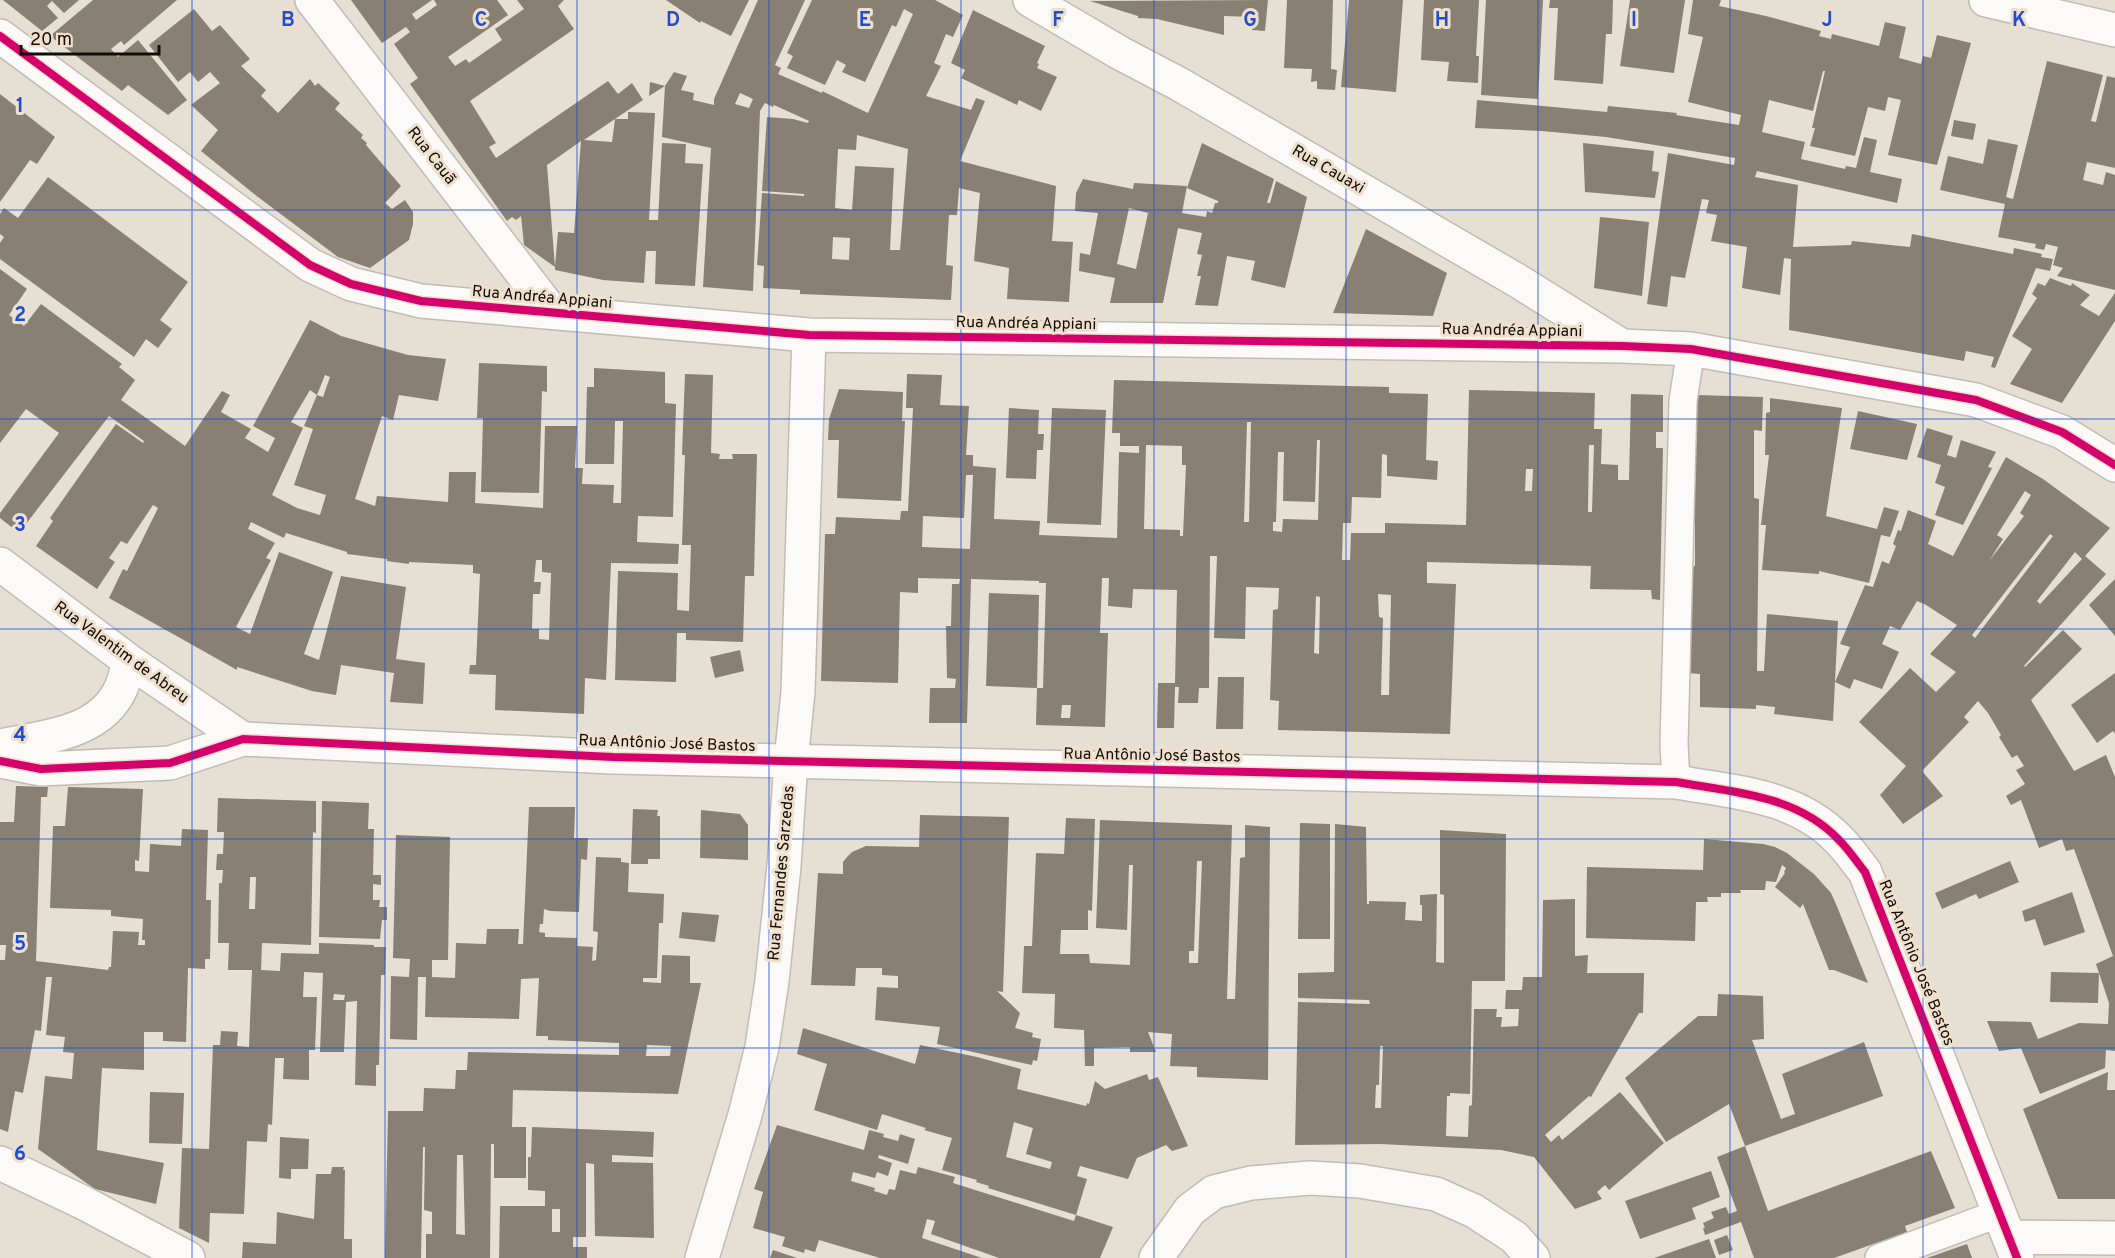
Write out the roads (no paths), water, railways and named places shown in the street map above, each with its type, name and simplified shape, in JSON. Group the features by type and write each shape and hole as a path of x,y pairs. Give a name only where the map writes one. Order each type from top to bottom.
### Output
{"street":[{"name":"Rua Cauã","path":"312,0 552,312"},
{"name":"Rua Cauaxi","path":"1030,0 1518,281 1622,346"},
{"path":"1986,0 2115,30"},
{"name":"Rua Andréa Appiani","path":"0,36 310,265 351,284 421,301 809,334 1622,346 1691,349 1976,400 2062,432 2115,465"},
{"name":"Rua Fernandes Sarzedas","path":"702,1258 745,1115 762,1047 772,981 798,692 809,334"},
{"name":"Rua Valentim de Abreu","path":"0,564 129,661 243,739"},
{"path":"0,746 72,731 103,713 121,689 129,661"},
{"name":"Rua Antônio José Bastos","path":"0,761 41,769 170,763 243,739 613,757 1676,782 1766,797 1802,811 1839,839 1865,872 2009,1236"},
{"path":"0,1163 82,1202 188,1258"},
{"path":"1156,1258 1190,1210 1214,1192 1251,1183 1310,1178 1360,1181 1436,1194 1474,1211 1514,1237 1533,1258"},
{"path":"2009,1236 2115,1238"}],"lane":[{"path":"1676,782 1674,744 1683,401 1691,349"},
{"path":"1879,1258 2009,1236"}]}
